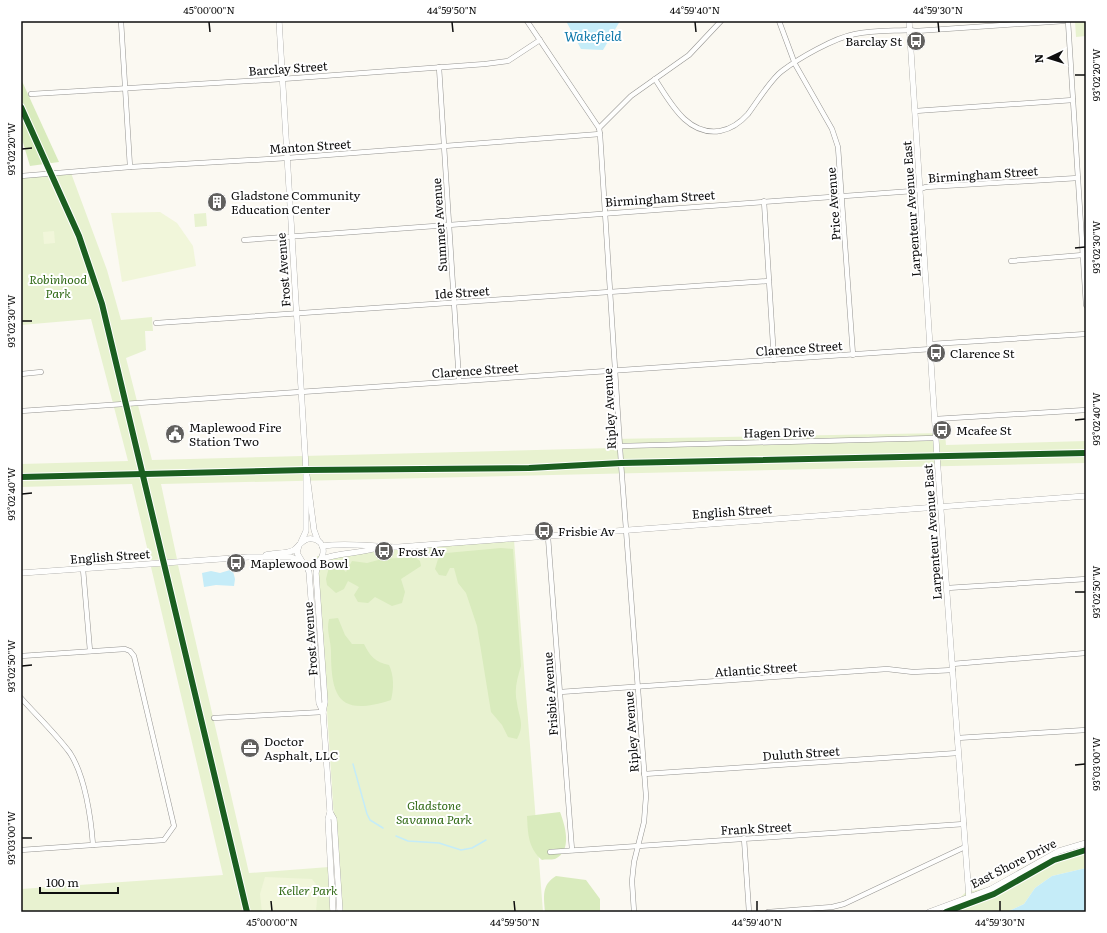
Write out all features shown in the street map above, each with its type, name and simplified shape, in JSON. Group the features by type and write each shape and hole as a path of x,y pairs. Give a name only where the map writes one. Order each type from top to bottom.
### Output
{"street":[{"path":"121,21 130,167"},
{"name":"Frost Avenue","path":"279,21 306,470 306,531 300,544"},
{"name":"Ripley Avenue","path":"527,21 599,128 600,134 646,796 644,822 638,845 632,881 634,912"},
{"path":"599,128 631,96 689,55 721,21"},
{"name":"Price Avenue","path":"779,21 794,64 836,138 840,158 852,354"},
{"name":"Larpenteur Avenue East","path":"910,21 946,588 969,898"},
{"path":"655,79 685,120 703,130 716,131 731,127 742,120 781,72 829,44 847,36 866,32 916,31 1066,21 1073,100 1086,304"},
{"name":"Barclay Street","path":"31,94 282,79 508,61 540,40"},
{"name":"Summer Avenue","path":"439,67 459,381"},
{"path":"915,111 1073,100"},
{"name":"Manton Street","path":"21,176 130,167 287,158 600,134"},
{"name":"Birmingham Street","path":"244,240 1078,178"},
{"path":"764,201 774,360"},
{"path":"1011,261 1083,255"},
{"name":"Ide Street","path":"156,323 769,281"},
{"name":"Clarence Street","path":"21,411 774,360 1086,334"},
{"path":"21,374 41,372"},
{"path":"935,420 1086,410"},
{"name":"Hagen Drive","path":"622,446 936,438"},
{"name":"Frost Avenue","path":"306,470 314,530 320,543"},
{"name":"English Street","path":"320,561 333,555 369,551 381,547 548,537 627,529 941,508 1086,496"},
{"name":"Frisbie Avenue","path":"548,537 572,850"},
{"path":"309,539 320,543 324,550 320,561 306,565 300,561 297,553 300,544 309,539"},
{"name":"English Street","path":"320,543 368,544 381,547"},
{"name":"English Street","path":"248,557 289,551 300,544"},
{"name":"English Street","path":"21,573 248,557 291,557 300,561"},
{"name":"Frost Avenue","path":"320,561 316,573 325,702 322,712"},
{"name":"Frost Avenue","path":"306,565 309,572 319,703 322,712 330,812 328,819 333,912"},
{"path":"83,569 90,651"},
{"path":"946,588 1086,579"},
{"path":"21,656 125,649 130,651 134,656 174,826 164,840 21,850"},
{"path":"952,664 1086,653"},
{"name":"Atlantic Street","path":"560,692 887,669 913,672 952,670"},
{"path":"21,698 63,745 74,761 89,814 93,845"},
{"path":"214,718 322,712"},
{"path":"958,738 1086,730"},
{"name":"Duluth Street","path":"644,774 958,753"},
{"name":"Frost Avenue","path":"330,812 334,819 340,912"},
{"name":"Frank Street","path":"550,852 964,824"},
{"path":"744,838 749,912"},
{"name":"East Shore Drive","path":"929,912 969,898 1008,880 1059,851 1086,843"},
{"path":"768,912 832,907 844,904 965,847"}],"green space":[{"path":"1075,21 1086,21 1086,36 1076,37"},
{"path":"21,79 59,162 30,166 21,136"},
{"name":"Robinhood Park","path":"71,173 107,270 121,320 152,317 153,331 145,331 146,350 126,358 152,460 612,448 612,439 945,433 946,445 1086,441 1086,463 161,484 177,559 150,560 132,484 21,487 21,464 128,461 91,319 21,325 21,176"},
{"path":"160,212 177,223 193,246 196,266 122,282 111,213"},
{"path":"206,213 207,226 195,227 194,214"},
{"path":"54,231 55,243 44,244 43,232"},
{"name":"Gladstone Savanna Park","path":"514,540 543,912 340,912 317,556"},
{"path":"501,548 513,549 521,666 516,689 516,698 521,721 521,729 517,739 508,737 502,725 491,712 477,626 466,593 458,583 454,568 450,568 446,576 439,575 435,569 438,559 446,553"},
{"path":"415,557 420,561 421,566 401,579 405,592 402,603 392,606 375,597 368,603 358,602 354,595 359,587 348,581 344,589 336,593 327,585 326,579 329,567 337,564 346,572 352,561 367,563 382,559"},
{"name":"Keller Park","path":"178,565 249,873 329,867 330,912 21,912 21,889 223,875 151,567"},
{"path":"338,618 345,635 352,644 364,644 368,652 374,658 389,665 393,682 391,700 361,706 350,704 342,700 333,682 331,647 328,628 329,619"},
{"path":"560,812 566,837 564,850 561,855 555,859 542,860 531,846 528,835 527,816"},
{"path":"1086,847 1086,868 1052,876 1035,888 1024,904 1007,912 945,912 966,892 1008,884 1056,855"},
{"path":"556,876 586,880 600,899 600,912 545,912 544,892 548,883"},
{"name":"Keller Park","path":"265,877 312,879 318,887 316,912 262,912 260,894"}],"water":[{"name":"Wakefield","path":"566,21 620,21 603,50 581,49"},
{"path":"230,570 233,571 235,579 234,586 216,585 204,587 202,573 211,571 220,573"},
{"path":"1086,868 1086,912 1007,912 1024,904 1035,888 1052,876"}],"waterway":[{"path":"353,764 367,814 370,820 383,828"},
{"path":"396,836 408,841 439,843 461,850 472,848 486,840"}],"cycle path":[{"path":"21,107 79,236 102,304 247,912"},
{"path":"21,477 306,470 529,468 621,463 1086,453"},
{"path":"946,912 994,894 1054,860 1086,850"}],"place":[{"name":"Barclay St","path":"916,41"},
{"name":"Gladstone Community Education Center","path":"217,202"},
{"name":"Clarence St","path":"936,353"},
{"name":"Mcafee St","path":"942,430"},
{"name":"Maplewood Fire Station Two","path":"175,434"},
{"name":"Frisbie Av","path":"544,531"},
{"name":"Frost Av","path":"384,551"},
{"name":"Maplewood Bowl","path":"236,563"},
{"name":"Doctor Asphalt, LLC","path":"250,748"}]}
